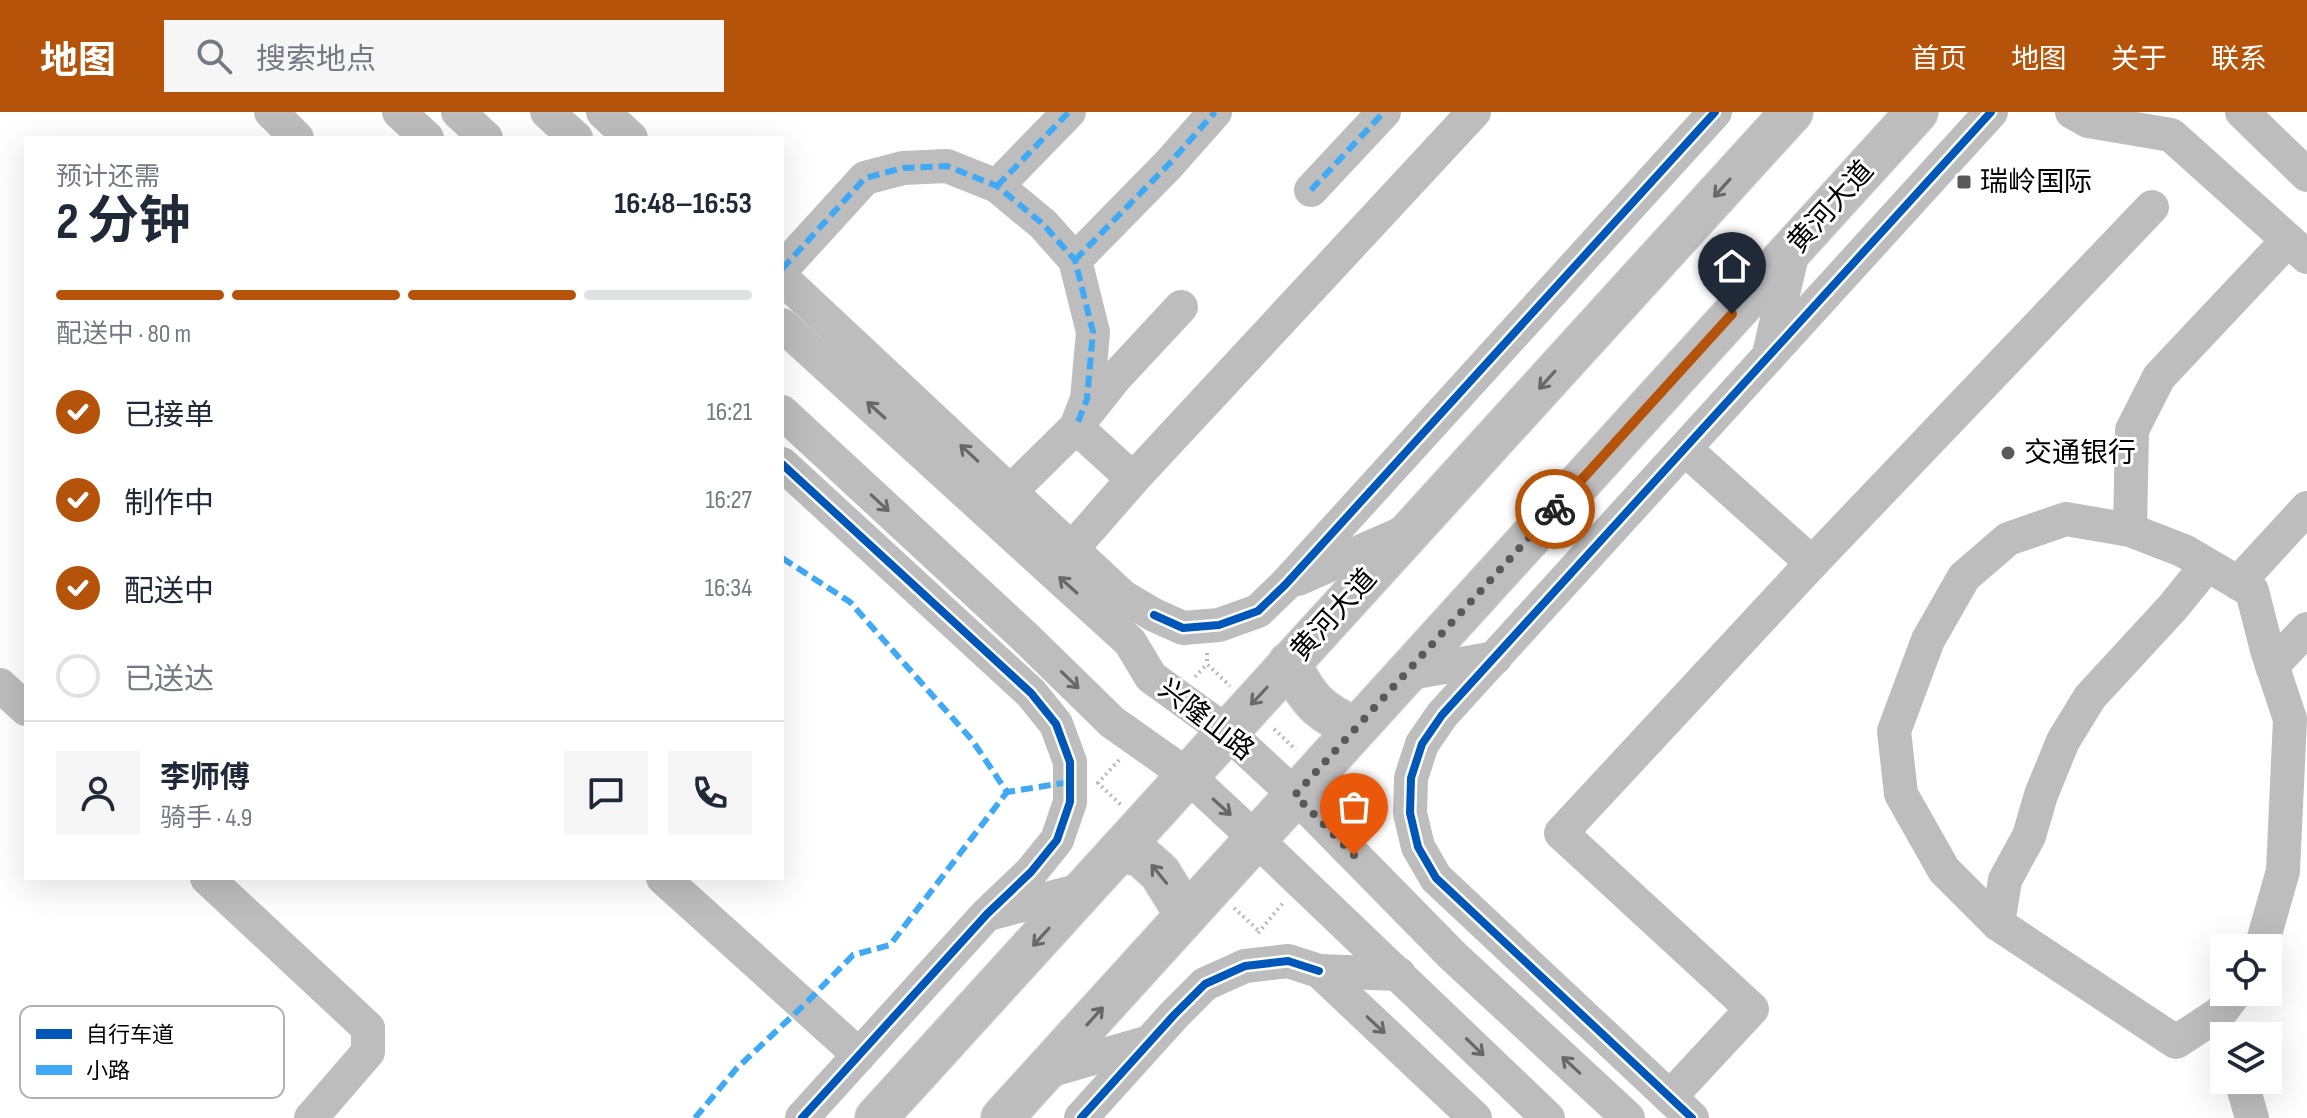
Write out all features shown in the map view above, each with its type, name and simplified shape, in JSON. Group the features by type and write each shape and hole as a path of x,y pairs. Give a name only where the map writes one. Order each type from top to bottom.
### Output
{"main road":[{"name":"黄河大道","path":"1002,1118 1917,112"},
{"name":"黄河大道","path":"876,1118 1782,118"},
{"path":"1289,663 1305,693 1331,718 1356,728"},
{"path":"1118,852 1140,855 1160,873 1186,915"}],"street":[{"path":"271,112 295,136"},
{"path":"399,112 425,136"},
{"path":"458,112 484,136"},
{"path":"547,112 574,136"},
{"path":"603,112 629,136"},
{"path":"997,186 1069,112"},
{"path":"1075,260 1215,112"},
{"path":"1311,190 1384,112"},
{"path":"1081,558 1133,479 1474,112"},
{"path":"784,280 1122,596 1183,628 1219,625 1258,611 1286,584 1715,112"},
{"path":"1991,112 1442,715 1422,744 1411,778 1410,813 1418,847 1436,878 1681,1108 1752,1009 1561,833 1812,563 2152,207"},
{"path":"2072,112 2088,121 2171,135 2297,249 2159,377 2132,430 2130,530"},
{"path":"2242,112 2307,175"},
{"path":"784,267 865,178 903,168 947,166 997,186 1043,224 1075,260 1093,332 1087,399 1076,427"},
{"path":"1768,358 1794,247"},
{"path":"1010,492 1076,427 1114,379 1181,307"},
{"name":"兴隆山路","path":"784,327 1130,642 1151,677 1238,719 1306,783 1368,869 1453,956 1628,1118"},
{"name":"兴隆山路","path":"784,414 1024,636 1112,722 1187,775 1548,1118"},
{"path":"1076,427 1133,479"},
{"path":"1685,449 1812,563"},
{"path":"784,471 1031,693 1056,724 1070,762 1070,802 1057,840 1031,872 987,914 802,1118"},
{"path":"2238,583 2307,508"},
{"path":"2228,1014 2176,1042 1998,924 1944,870 1901,794 1894,731 1928,640 1964,577 2008,539 2066,519 2130,530 2184,551 2252,591 2290,719 2295,876 2268,934"},
{"path":"1286,584 1411,529"},
{"path":"1081,558 1130,642"},
{"path":"1998,924 2005,880 2029,836 2041,795 2063,741 2090,697 2173,607 2207,565"},
{"path":"2272,666 2307,629"},
{"path":"1024,636 1031,693"},
{"path":"1405,674 1495,658"},
{"path":"1112,722 1139,699 1151,677"},
{"path":"0,685 24,707"},
{"path":"1331,910 1348,886 1368,869"},
{"path":"1436,878 1453,956"},
{"path":"209,880 368,1028 368,1052 311,1118"},
{"path":"665,880 859,1055"},
{"path":"987,914 1085,889"},
{"path":"1081,1118 1205,984 1245,966 1288,961 1319,971 1399,974"},
{"path":"1319,971 1475,1118"},
{"path":"1042,1073 1149,1042"},
{"path":"2245,1094 2252,1118"}],"path":[{"path":"1207,626 1207,664 1238,719 1306,783 1368,809 1410,813"}],"marked path":[{"path":"997,186 1069,112"},
{"path":"1075,260 1215,112"},
{"path":"1311,190 1384,112"},
{"path":"784,267 865,178 903,168 947,166 997,186 1043,224 1075,260 1093,332 1087,399 1076,427"},
{"path":"784,559 850,602 972,740 1007,792 1070,782"},
{"path":"695,1118 736,1069 853,955 890,945 1007,792"}],"cycle path":[{"path":"1154,615 1183,628 1219,625 1258,611 1286,584 1715,112"},
{"path":"1692,1118 1436,878 1418,847 1410,813 1411,778 1422,744 1442,715 1991,112"},
{"path":"784,466 1031,693 1056,724 1070,762 1070,802 1057,840 1031,872 987,914 802,1118"},
{"path":"1081,1118 1205,984 1245,966 1288,961 1319,971"}],"way so far":[{"path":"1354,855 1295,795 1555,509"}],"place":[{"name":"瑞岭国际","path":"1964,182"},
{"name":"交通银行","path":"2008,453"}],"route":[{"path":"1555,509 1732,314"}]}
